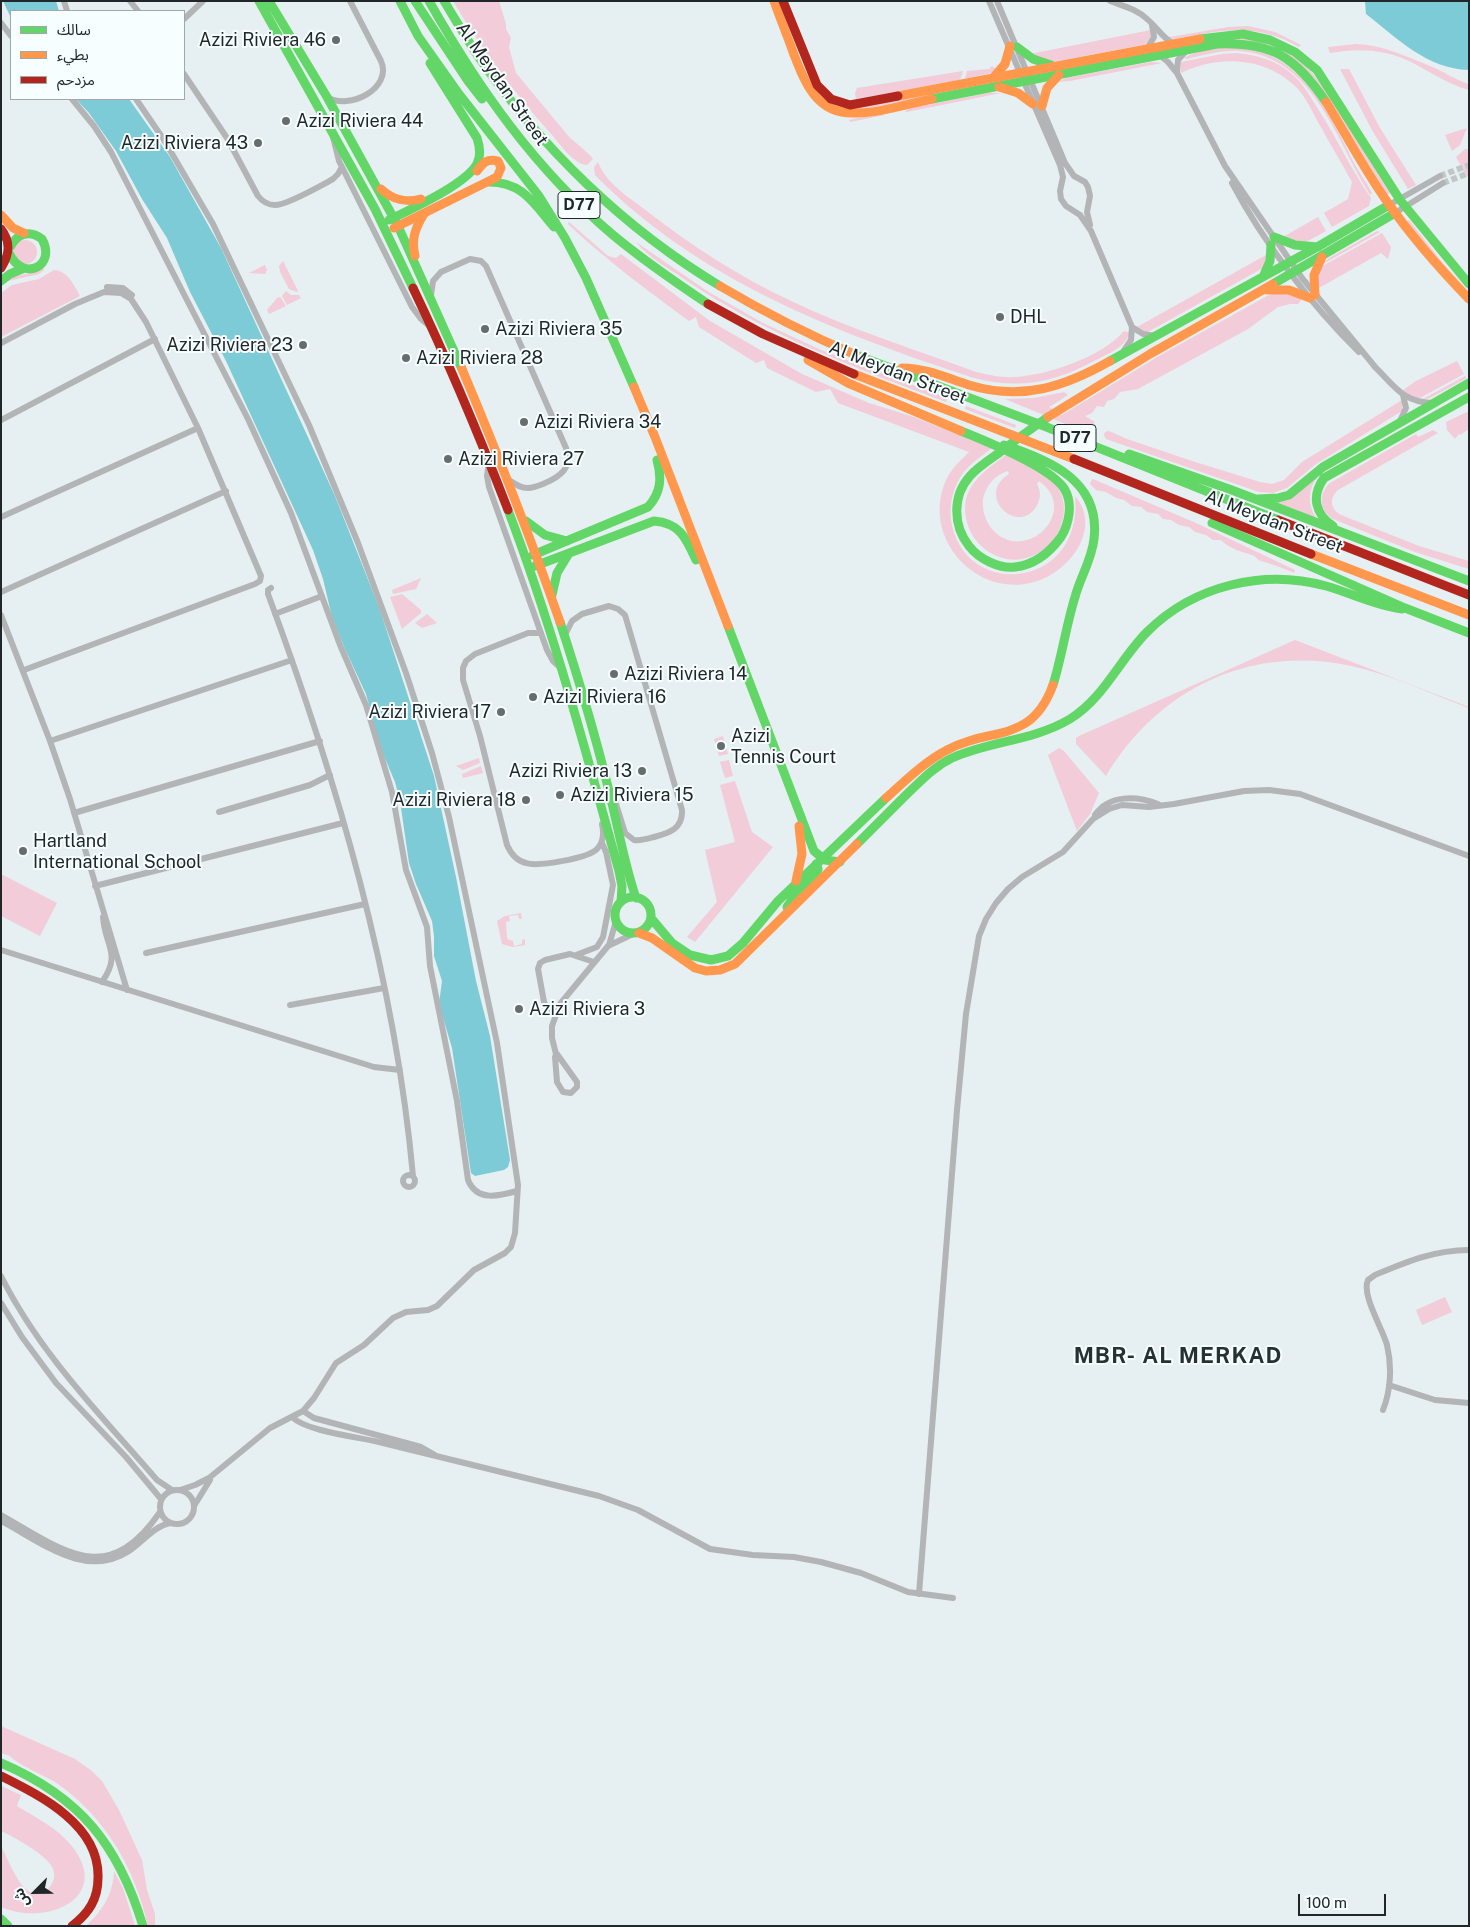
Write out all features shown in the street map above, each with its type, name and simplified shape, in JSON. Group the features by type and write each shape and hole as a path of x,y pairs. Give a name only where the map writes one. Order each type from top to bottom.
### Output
{"main road":[{"path":"259,1 387,232 433,329 489,461 526,558 563,670 621,878 621,902 617,909 616,921 622,930 657,940 692,967 718,971 730,967 840,862 920,780 941,763 973,749 1018,741 1043,733 1080,712 1110,682 1132,649 1147,632 1175,609 1219,588 1245,582 1289,579 1322,584 1388,607 1405,608"},
{"path":"269,1 327,97 396,222 431,297 509,480 552,598 587,707 629,877 636,898"},
{"path":"400,1 438,78 479,142 479,156 474,168 453,184"},
{"path":"415,1 468,82 486,104 501,117"},
{"name":"Al Meydan Street","path":"429,1 457,51 501,117 557,184 623,243 660,272 700,298 741,322 848,372 983,423 1469,615"},
{"name":"Al Meydan Street","path":"444,1 486,68 529,125 578,176 632,224 690,266 751,304 814,336 1469,595"},
{"path":"774,1 808,88 818,101 860,113 997,86 1026,76 1226,43 1244,43 1270,50 1294,63 1307,75 1318,89 1389,205 1469,300"},
{"path":"783,1 814,81 827,97 839,107 994,77 1026,76"},
{"path":"994,77 1005,64 1013,46 1033,59 1058,70 1147,49 1215,36 1243,34 1270,40 1295,52 1317,70 1402,203 1469,284"},
{"path":"418,36 458,94 539,196 565,238 616,345 655,438 819,862 817,872 795,895 785,915"},
{"path":"997,86 1018,93 1037,105 1058,70"},
{"path":"382,223 396,222 425,212 486,183 497,177 500,173 500,166 493,159 486,160 470,176 436,194 396,222 387,232"},
{"path":"486,183 504,182 520,189 530,196 550,223 565,238"},
{"path":"375,183 390,196 404,201 412,202 436,194"},
{"path":"893,368 905,367 926,370 987,390 1025,392 1044,390 1072,382 1263,278 1389,205"},
{"path":"420,273 413,240 416,226 425,212"},
{"path":"789,346 812,363 848,383 986,441 1049,474 1062,485 1067,496 1069,515 1066,528 1058,544 1043,558 1025,566 1005,567 986,561 970,548 960,531 956,512 958,498 962,487 973,472 1018,438 1075,400 1395,213"},
{"path":"1,215 13,228 24,233 36,235 41,239 46,250 44,260 39,266 28,270 22,269 13,263 6,236 1,228"},
{"path":"1,268 15,238 24,233"},
{"path":"1263,278 1270,261 1272,241 1295,245 1319,246"},
{"path":"1263,290 1282,289 1312,297 1314,275 1323,256"},
{"path":"1,281 13,272 22,269"},
{"path":"1255,499 1278,498 1289,494 1323,467 1469,383"},
{"path":"1359,540 1328,523 1319,514 1315,497 1322,481 1331,473 1469,397"},
{"path":"1059,432 1101,444 1213,483 1456,577 1469,580"},
{"path":"526,558 640,512 652,503 660,490 662,480 656,454 655,438"},
{"path":"651,918 665,936 688,954 704,960 720,959 730,955 739,948 768,912 796,884 916,770 932,758 967,741 1003,734 1023,726 1040,712 1050,693 1069,619 1094,540 1093,512 1081,486 1066,472 1024,452 986,441"},
{"path":"1159,494 1199,516 1405,608 1469,633"},
{"path":"524,520 542,535 567,541"},
{"path":"529,568 649,522 664,522 674,526 682,533 698,565 709,579"},
{"path":"552,598 556,573 562,561 571,552"},
{"path":"796,806 804,852 796,884"},
{"path":"819,862 840,862"},
{"path":"621,902 628,898 636,898 647,903 651,910 651,918 646,929 636,933"},
{"path":"1,1763 24,1772 49,1787 71,1803 93,1825 112,1850 126,1876 143,1926"},
{"path":"1,1776 37,1794 56,1807 80,1829 95,1855 100,1880 97,1893 85,1916 72,1926"},
{"path":"1,1919 8,1926"}],"street":[{"path":"185,18 203,1"},
{"path":"327,97 338,102 353,101 378,86 383,76 384,68 381,61 350,1"},
{"path":"989,1 1013,46"},
{"path":"997,1 1060,165 1061,200 1080,215 1091,231"},
{"path":"1110,1 1136,11 1150,21 1164,37 1174,44"},
{"path":"1147,49 1152,42 1154,34 1150,21"},
{"path":"1,23 10,35"},
{"path":"1177,73 1178,60 1187,50"},
{"path":"1159,55 1177,73 1246,206 1312,297 1376,368 1403,394 1415,402 1432,404"},
{"path":"185,75 227,138 258,196 264,202 272,205 285,203 331,180 342,167"},
{"path":"73,100 94,126 111,152 233,388 291,512 370,719 396,807 406,870 428,928 430,971 457,1101 468,1180 474,1190 484,1196 496,1196 517,1191"},
{"path":"1,1515 65,1551 80,1556 93,1558 112,1554 127,1547 150,1525 160,1512 161,1499 166,1493 195,1485 215,1474 265,1432 303,1411 314,1398 330,1370 340,1358 364,1345 397,1316 406,1312 428,1310 437,1306 474,1270 505,1254 511,1247 514,1238 517,1173 500,1062 449,817 432,752 406,673 358,543 309,425 213,224 164,140 137,100"},
{"path":"1037,105 1065,163 1077,178 1082,180 1088,187 1090,196 1087,214 1091,231 1132,327 1129,344 1119,357"},
{"path":"332,130 335,149 342,167 414,311 433,329"},
{"path":"1395,213 1402,203 1440,176"},
{"path":"1062,185 1067,180 1077,178"},
{"path":"1389,205 1402,203 1443,183"},
{"path":"1071,208 1080,208 1088,202"},
{"path":"431,297 433,281 441,272 470,259 481,261 486,266 566,448 568,464 556,479 530,488 518,486 509,480"},
{"path":"1,343 76,304 104,292 115,291 131,299 155,339 198,428 261,578 258,583 24,670"},
{"path":"1132,327 1143,334 1157,336"},
{"path":"1,420 155,339"},
{"path":"1399,422 1406,408 1403,394"},
{"path":"1,517 198,428"},
{"path":"489,461 487,471 489,486 541,633 551,658 563,670"},
{"path":"1,592 226,491"},
{"path":"271,588 268,593 320,741 365,904 400,1070 413,1176"},
{"path":"275,614 322,596"},
{"path":"565,636 572,620 582,614 609,606 618,609 626,615 682,810 680,822 669,833 640,841 631,839 625,833 617,806 609,790"},
{"path":"1,615 24,670 50,741 74,813 103,913 112,963 110,971 102,982"},
{"path":"541,633 528,633 475,654 466,661 463,668 464,680 508,845 516,858 524,863 536,864 587,856 597,850 602,843"},
{"path":"50,741 292,660"},
{"path":"74,813 320,741"},
{"path":"219,812 310,785 330,775"},
{"path":"920,1594 957,1110 967,1006 977,945 986,918 1002,895 1022,877 1063,852 1093,819 1103,812 1128,805 1148,807 1159,804 1174,804 1244,791 1269,790 1289,792 1469,856"},
{"path":"555,1015 548,1010 544,1002 539,965 545,960 576,955 596,947 603,937 613,885 606,852 602,843 603,832 599,797"},
{"path":"95,886 344,823"},
{"path":"146,953 365,904"},
{"path":"103,913 108,924 127,990"},
{"path":"556,1054 559,1055 577,1082 575,1090 571,1093 563,1092 558,1085 552,1032 555,1015 564,999 608,946 616,921"},
{"path":"608,946 636,933"},
{"path":"1,950 374,1067 400,1070"},
{"path":"576,955 594,962"},
{"path":"290,1005 384,988"},
{"path":"1383,1410 1389,1385 1389,1354 1366,1292 1368,1280 1375,1275 1423,1256 1441,1252 1469,1250"},
{"path":"1,1276 31,1329 64,1373 157,1480 172,1490"},
{"path":"1,1303 56,1384 126,1457 161,1499"},
{"path":"1389,1385 1435,1400 1469,1403"},
{"path":"303,1411 314,1418 436,1455 623,1503 661,1521 710,1549 753,1555 794,1557 821,1562 861,1573 903,1591 953,1598"},
{"path":"292,1417 296,1421 310,1427 385,1440"},
{"path":"1,1521 68,1557 93,1562 105,1561 122,1555 160,1526 170,1523 180,1524 187,1521 193,1513 194,1506 201,1492 215,1474"},
{"path":"180,1490 191,1497 194,1506"},
{"path":"160,1512 164,1519 170,1523"}],"shaded area":[{"path":"453,1 499,1 506,29 511,38 509,47 516,73 570,138 592,157 593,159 587,165 582,164 568,154 525,104 487,54"},
{"path":"1248,26 1275,32 1301,45 1299,47 1268,34 1238,30 1175,39 1169,38 1228,27"},
{"path":"1151,30 1150,39 1143,45 1052,62 1030,54"},
{"path":"1227,38 1270,44 1300,61 1324,88 1390,193 1387,195 1314,78 1292,58 1257,43 1042,74"},
{"path":"1356,44 1385,49 1412,58 1469,84 1469,90 1438,77 1400,57 1360,50 1330,53 1328,47"},
{"path":"1237,47 1259,51 1279,60 1296,72 1323,105 1372,193 1370,195 1330,120 1302,82 1284,67 1264,56 1240,51 1184,58 1203,51"},
{"path":"1237,53 1269,60 1287,70 1301,83 1371,198 1369,206 1332,227 1324,213 1348,199 1352,182 1304,96 1286,78 1258,65 1227,61 1211,63 1181,73 1181,62"},
{"path":"1151,62 1162,63 1057,82 1066,78"},
{"path":"992,66 997,70 995,72 965,79 967,71 989,69"},
{"path":"1340,69 1349,69 1380,128 1416,185 1408,189 1372,130"},
{"path":"963,71 960,80 856,99 855,93 857,88"},
{"path":"1009,79 858,110 851,109"},
{"path":"989,93 1001,93 905,111 910,108"},
{"path":"876,114 885,115 850,122 849,120"},
{"path":"1467,128 1460,145 1452,151 1445,135"},
{"path":"1465,149 1469,149 1469,175 1467,177 1456,157"},
{"path":"598,162 607,177 626,196 699,248 752,281 835,320 976,372 1010,377 1043,373 1089,356 1102,349 1124,331 1130,333 1121,346 1112,352 1083,367 1053,378 1038,382 1007,383 974,378 871,342 821,322 724,274 678,245 635,212 595,175 594,167"},
{"path":"1318,217 1326,231 1304,243 1283,237"},
{"path":"1409,220 1442,262 1469,292 1469,296 1440,264 1407,221"},
{"path":"569,222 608,256 616,258 621,254 710,321 802,374 869,403 914,417 992,448 963,473 954,490 951,502 951,520 960,546 977,564 998,573 1021,574 1043,566 1061,551 1073,527 1075,496 1084,512 1085,530 1075,553 1063,566 1047,577 1023,584 1001,583 980,576 962,562 949,545 941,524 940,501 947,478 954,467 969,452 838,403 830,389 816,392 767,368 764,360 756,363 699,327 696,317 689,321 658,298 597,250 568,224"},
{"path":"1377,231 1380,232 1323,264 1329,258"},
{"path":"1382,233 1391,247 1388,259 1381,253 1317,289 1319,268"},
{"path":"25,240 33,244 37,252 33,260 25,264 17,260 13,252 17,244"},
{"path":"636,242 707,291 763,323 821,350 947,398 946,402 844,363 746,317 665,266 646,253"},
{"path":"1266,255 1268,258 1263,268 1146,333 1137,327"},
{"path":"283,261 297,292 289,289 280,272 279,266"},
{"path":"265,265 267,270 265,274 249,273"},
{"path":"42,267 44,270 39,274 8,281 1,286 14,276 32,273"},
{"path":"54,270 67,276 80,296 1,337 1,293 12,285 39,279"},
{"path":"286,291 291,295 299,295 301,298 287,305 282,296"},
{"path":"1281,292 1303,298 1298,304 1278,307 1248,329 1138,389 1120,392 1114,399 1107,401 1104,407 1097,406 1092,413 1085,416 1095,422 1089,428 1080,430 1005,399 1034,398 1064,392 1068,395 1049,407 1062,415 1159,356 1267,296"},
{"path":"278,297 281,298 286,306 269,314 267,310"},
{"path":"1457,361 1464,374 1416,400 1403,390 1416,381"},
{"path":"1465,376 1467,378 1430,398 1421,400"},
{"path":"1402,400 1402,411 1316,464 1287,488 1273,493 1259,492 1106,439 1104,435 1105,432 1109,431 1192,461 1272,484 1284,480 1302,462"},
{"path":"966,406 1016,425 1015,428 965,409"},
{"path":"1469,411 1469,429 1459,434 1455,439 1447,430 1446,422"},
{"path":"1433,430 1438,433 1338,490 1333,496 1333,507 1341,515 1419,546 1469,561 1469,569 1415,552 1333,519 1323,507 1323,492 1330,483 1416,434 1418,437"},
{"path":"1006,455 1043,472 1059,490 1064,507 1062,524 1054,539 1041,551 1025,558 1008,559 989,552 975,539 967,522 965,510 969,490 974,482","holes":["1008,471 1009,474 1000,483 996,492 998,501 1010,515 1019,517 1028,515 1036,507 1040,498 1037,484 1039,481 1051,494 1054,507 1051,520 1043,531 1032,538 1018,541 1004,538 991,528 986,518 983,503 986,489 999,475"]},
{"path":"1318,476 1312,486 1310,497 1311,507 1316,518 1275,503 1285,500"},
{"path":"1093,479 1196,523 1295,570 1294,573 1231,547 1221,540 1213,540 1206,535 1195,532 1189,527 1163,519 1158,514 1147,512 1141,507 1132,506 1106,492 1096,490 1090,484"},
{"path":"421,578 416,589 393,594 392,590"},
{"path":"402,594 421,610 421,613 402,629 390,597"},
{"path":"427,614 437,623 422,628 415,623"},
{"path":"1295,640 1469,707 1469,708 1395,679 1351,666 1314,661 1277,662 1243,668 1210,680 1180,697 1152,719 1127,745 1106,776 1076,744 1076,738 1079,736"},
{"name":"Azizi Tennis Court","path":"723,736 728,754 719,756 714,739"},
{"path":"1059,748 1064,751 1099,793 1090,814 1077,831 1048,755"},
{"path":"479,758 480,763 463,770 456,766"},
{"path":"729,760 733,776 725,778 720,762"},
{"path":"481,766 483,773 463,778 462,774"},
{"path":"735,781 752,832 773,847 695,942 687,937 717,902 705,850 735,842 720,785"},
{"path":"1,874 57,903 40,936 1,916"},
{"path":"521,913 522,919 519,919 518,915 509,916 510,921 506,922 507,939 513,941 514,946 522,944 522,940 525,939 525,945 512,947 502,944 497,921 505,916"},
{"path":"1445,1297 1452,1312 1422,1325 1416,1310"},
{"path":"1,1726 75,1759 102,1781 119,1810 142,1860 147,1890 155,1914 155,1926 148,1926 135,1884 126,1864 103,1827 73,1796 55,1782 24,1766 10,1756 1,1753"},
{"path":"1,1786 21,1795 17,1806 46,1823 71,1845 82,1864 85,1880 80,1893 69,1903 54,1910 37,1913 19,1912 1,1907 1,1846 22,1885 31,1892 37,1893 47,1890 51,1886 54,1875 53,1869 45,1858 30,1847 1,1831"},
{"path":"114,1871 123,1888 135,1926 86,1926 106,1901 112,1887"}],"water":[{"path":"3,1 56,1 59,10 10,10 10,16"},
{"path":"1365,1 1469,1 1469,70 1440,64 1413,51 1366,14"},
{"path":"77,100 130,100 170,157 221,248 335,496 380,610 434,776 476,981 490,1036 510,1160 508,1167 504,1170 475,1176 471,1173 452,1048 439,1004 442,981 434,956 432,921 409,863 400,801 395,782 381,749 366,694 332,617 323,579 313,550 226,361 190,292 167,238 142,199 116,151 89,113"}],"tunnel":[{"path":"1440,176 1469,165"},
{"path":"1443,183 1469,173"}],"traffic: fast":[{"path":"259,1 375,209 413,288"},
{"path":"269,1 327,97 398,226 462,369"},
{"path":"400,1 418,36"},
{"path":"415,1 482,99"},
{"path":"429,1 448,34 489,96 558,183 585,210 624,244 659,271 708,304"},
{"path":"444,1 478,56 503,90 557,154 587,184 651,239 685,264 720,286"},
{"path":"1200,39 1243,34 1270,40 1295,52 1317,70 1400,200 1469,284"},
{"path":"418,36 459,94 539,196 565,238 586,278 634,387"},
{"path":"932,99 1217,44 1236,44 1253,46 1281,55 1304,74 1326,102"},
{"path":"1017,47 1033,59 1051,65"},
{"path":"389,220 450,188 471,172 479,158 477,138 430,63"},
{"path":"489,182 501,183 519,190 534,203 554,227"},
{"path":"1110,361 1319,246 1389,205"},
{"path":"1273,284 1395,213"},
{"path":"9,253 15,262 22,267 30,269 42,263 45,257 42,239 32,234 20,236 10,247"},
{"path":"1274,237 1295,245 1318,247"},
{"path":"1263,277 1270,261 1271,245"},
{"path":"1,281 10,274 22,269"},
{"path":"856,355 1044,426 1278,520"},
{"path":"1258,499 1278,498 1289,495 1323,467 1469,383"},
{"path":"1333,526 1322,516 1317,504 1317,491 1324,478 1469,397"},
{"path":"961,431 1002,448 1018,456 1033,464 1047,473 1065,490 1069,501 1069,514 1061,537 1041,557 1022,566 996,565 973,551 960,529 957,511 958,502 964,484 973,473 984,464 999,453 1005,448 1048,417"},
{"path":"1004,445 1055,466 1069,476 1081,488 1089,502 1094,519 1093,546 1077,590 1053,685"},
{"path":"1129,454 1229,489 1469,581"},
{"path":"533,555 648,507 658,491 660,473 657,460"},
{"path":"508,510 540,599 581,734 619,871 622,886 621,902"},
{"path":"526,521 545,535 567,541"},
{"path":"535,566 654,521 663,522 676,528 689,545 696,560"},
{"path":"1212,523 1405,608 1469,633"},
{"path":"552,595 557,573 568,555"},
{"path":"857,844 921,780 945,762 966,752 1041,732 1070,719 1093,700 1147,632 1166,616 1208,592 1231,585 1255,581 1278,579 1302,581 1326,586 1373,602 1402,609"},
{"path":"560,622 598,748 636,898"},
{"path":"728,626 814,851 825,860 840,862"},
{"path":"651,918 672,943 690,955 711,960 728,956 743,943 778,901 886,798"},
{"path":"787,907 795,895 817,872 816,864"},
{"path":"633,897 640,898 646,902 650,908 651,915 650,922 646,928 640,932 633,933 626,932 620,928 616,922 615,915 616,908 620,902 626,898 633,897"},
{"path":"1,1763 29,1776 53,1791 92,1826 108,1847 121,1871 143,1926"},
{"path":"1,1919 8,1926"}],"traffic: slow":[{"path":"774,1 797,63 807,84 820,101 829,107 839,112 861,113 932,99"},
{"path":"898,96 1200,39"},
{"path":"994,77 1005,64 1010,46"},
{"path":"1042,106 1047,88 1059,75"},
{"path":"999,87 1018,93 1033,104"},
{"path":"1326,102 1397,216 1447,276 1469,299"},
{"path":"394,228 497,177 501,168 498,161 491,160 483,164 477,171"},
{"path":"381,189 390,196 400,200 421,199"},
{"path":"415,256 413,245 415,234 424,214"},
{"path":"1,215 13,228 24,233"},
{"path":"1315,295 1314,275 1322,257"},
{"path":"1048,417 1150,354 1273,284"},
{"path":"720,286 787,323 856,355"},
{"path":"1267,290 1289,290 1310,298"},
{"path":"808,360 848,383 961,431"},
{"path":"902,368 928,372 988,390 1007,392 1042,389 1059,384 1076,378 1110,361"},
{"path":"462,369 513,494 560,622"},
{"path":"854,374 1074,459"},
{"path":"634,387 728,626"},
{"path":"1311,554 1469,615"},
{"path":"886,798 923,766 947,750 963,743 1021,726 1033,717 1044,704 1053,685"},
{"path":"796,881 802,854 799,826"},
{"path":"639,933 652,938 695,968 706,971 720,970 735,964 857,844"}],"traffic: jam":[{"path":"783,1 817,85 831,99 850,105 898,96"},
{"path":"1,229 8,243 8,253 1,268"},
{"path":"413,288 463,398 508,510"},
{"path":"708,304 763,334 854,374"},
{"path":"1074,459 1311,554"},
{"path":"1278,520 1469,595"},
{"path":"1,1776 50,1803 79,1828 89,1843 96,1859 98,1886 88,1911 72,1926"}],"place":[{"name":"Azizi Riviera 46","path":"336,40"},
{"name":"Azizi Riviera 44","path":"286,121"},
{"name":"Azizi Riviera 43","path":"258,143"},
{"name":"DHL","path":"1000,317"},
{"name":"Azizi Riviera 35","path":"485,329"},
{"name":"Azizi Riviera 23","path":"303,345"},
{"name":"Azizi Riviera 28","path":"406,358"},
{"name":"Azizi Riviera 34","path":"524,422"},
{"name":"Azizi Riviera 27","path":"448,459"},
{"name":"Azizi Riviera 14","path":"614,674"},
{"name":"Azizi Riviera 16","path":"533,697"},
{"name":"Azizi Riviera 17","path":"501,712"},
{"name":"Azizi Tennis Court","path":"721,746"},
{"name":"Azizi Riviera 13","path":"642,771"},
{"name":"Azizi Riviera 15","path":"560,795"},
{"name":"Azizi Riviera 18","path":"526,800"},
{"name":"Hartland International School","path":"23,851"},
{"name":"Azizi Riviera 3","path":"519,1009"}],"district":[{"name":"MBR- AL MERKAD","path":"1178,1356"}]}
